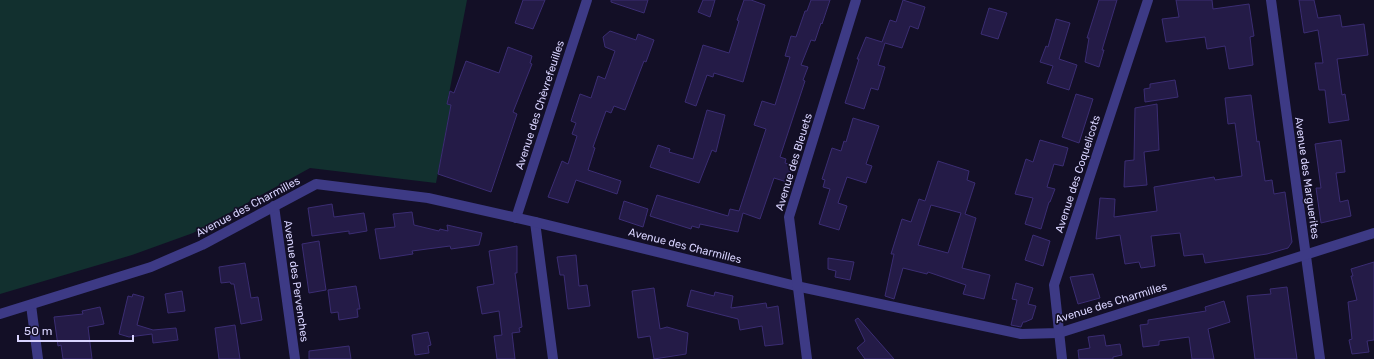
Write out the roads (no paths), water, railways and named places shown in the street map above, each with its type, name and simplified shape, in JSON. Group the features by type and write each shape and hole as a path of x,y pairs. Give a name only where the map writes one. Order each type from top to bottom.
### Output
{"street":[{"name":"Avenue des Chèvrefeuilles","path":"516,218 586,0"},
{"name":"Avenue des Bleuets","path":"807,359 796,286 788,217 856,0"},
{"name":"Avenue des Coquelicots","path":"1062,359 1054,285 1148,0"},
{"name":"Avenue des Marguerites","path":"1270,0 1320,359"},
{"name":"Avenue des Charmilles","path":"0,314 158,264 202,245 316,184 428,198 535,222 796,286 1021,334 1059,333 1374,233"},
{"name":"Avenue des Pervenches","path":"274,206 295,359"},
{"path":"535,222 553,359"},
{"path":"31,305 38,359"}]}
